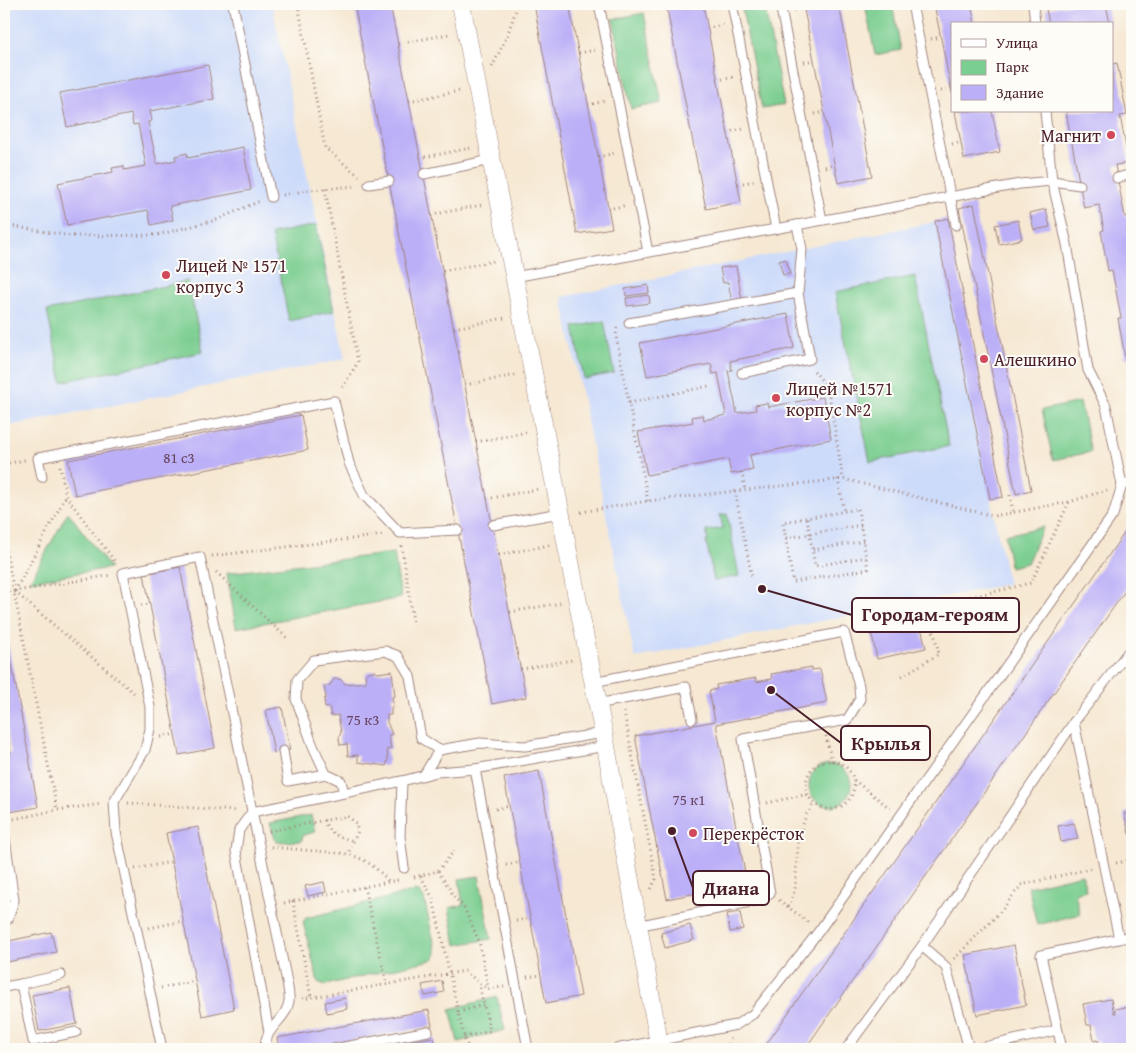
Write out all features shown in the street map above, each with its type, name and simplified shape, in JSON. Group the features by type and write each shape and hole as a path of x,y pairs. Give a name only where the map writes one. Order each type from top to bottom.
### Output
{"street":[{"path":"461,4 604,739 659,1046"}],"lane":[{"path":"233,4 270,197"},
{"path":"599,4 648,252"},
{"path":"732,4 776,229"},
{"path":"780,4 822,220"},
{"path":"912,4 956,225"},
{"path":"1033,4 1035,22"},
{"path":"616,1049 659,1046 736,1025 754,1014 819,931 1113,514 1122,485 1106,406 1088,370 1067,244 1052,181 1045,112"},
{"path":"424,174 491,160"},
{"path":"1117,178 1132,174"},
{"path":"369,184 389,181"},
{"path":"514,277 1020,184 1052,181 1080,185"},
{"path":"742,373 810,359 798,293 802,249 797,225"},
{"path":"629,323 798,293"},
{"path":"42,477 38,458 334,401 349,463 364,495 400,533 458,530"},
{"path":"1122,485 1132,483"},
{"path":"493,525 560,513"},
{"path":"162,1049 116,832 114,802 145,750 150,729 150,707 123,573 200,557 286,977 289,1001 285,1012 264,1040 264,1049"},
{"path":"593,682 844,632 859,686 860,699 848,720 743,740 770,893 755,901 637,926"},
{"path":"846,1049 922,946 1074,722 1132,647"},
{"path":"344,793 341,782 326,774 313,746 296,699 297,680 314,660 385,651 398,656 410,676 421,738 439,750 480,743 525,746 604,739"},
{"path":"597,704 686,687 692,719"},
{"path":"1074,722 1119,938"},
{"path":"269,1032 236,851 239,830 252,812 402,782 437,772 475,769 604,739"},
{"path":"424,775 439,750"},
{"path":"282,751 288,781 326,774"},
{"path":"475,769 528,1049"},
{"path":"402,782 400,836 404,868"},
{"path":"4,832 7,871 14,900 8,919 4,920"},
{"path":"1062,1049 1040,955 1132,936"},
{"path":"922,946 946,968 969,1049"},
{"path":"4,987 61,975"},
{"path":"21,984 33,1041 76,1032"},
{"path":"976,1049 1057,1030"},
{"path":"334,1049 428,1031"}],"path":[{"path":"298,4 325,148 369,184"},
{"path":"488,74 507,36 518,4"},
{"path":"398,44 454,33"},
{"path":"409,101 465,90"},
{"path":"420,158 476,147"},
{"path":"4,225 71,236 157,235 216,220 270,197 310,190 369,184"},
{"path":"325,189 358,362 334,401"},
{"path":"608,209 638,203"},
{"path":"432,215 487,204"},
{"path":"443,271 498,261"},
{"path":"454,328 509,318"},
{"path":"629,323 619,326 616,332 648,501"},
{"path":"810,359 811,367 828,388 844,512"},
{"path":"465,385 520,374"},
{"path":"629,403 709,386"},
{"path":"476,442 531,431"},
{"path":"4,593 123,573 66,496 58,454"},
{"path":"4,464 38,458"},
{"path":"742,472 745,490"},
{"path":"581,512 648,501 841,479 994,516 1069,502 1122,485"},
{"path":"488,499 542,488"},
{"path":"735,491 752,578"},
{"path":"1010,495 1013,512"},
{"path":"14,592 66,496"},
{"path":"844,632 863,619 928,607 1031,583 1069,502"},
{"path":"858,509 868,569 793,582 783,522 807,518 858,509"},
{"path":"807,518 815,566 866,557"},
{"path":"786,538 861,526"},
{"path":"200,557 400,533 413,621"},
{"path":"4,541 57,810"},
{"path":"813,550 864,541"},
{"path":"499,555 552,545"},
{"path":"200,557 289,640"},
{"path":"14,592 150,707"},
{"path":"510,612 564,602"},
{"path":"902,676 939,654 928,607"},
{"path":"521,669 575,659"},
{"path":"823,724 832,762"},
{"path":"824,762 832,762 846,767 854,780 852,796 841,807 825,809 814,803 808,794 807,778 811,771 824,762"},
{"path":"854,780 900,816"},
{"path":"754,806 808,794"},
{"path":"4,821 57,810 114,802 252,812"},
{"path":"788,907 795,890 798,842 806,815 814,803"},
{"path":"272,830 346,816 355,822 358,831 348,854"},
{"path":"324,820 326,828 335,835 354,842"},
{"path":"260,846 356,856 381,872 389,882"},
{"path":"272,906 438,871 454,851"},
{"path":"124,871 171,862"},
{"path":"946,968 1002,910 1021,885 1104,866"},
{"path":"438,871 456,899 463,906 479,941 488,989"},
{"path":"421,876 433,899 458,1012 469,1049"},
{"path":"364,887 387,984"},
{"path":"770,893 819,931"},
{"path":"293,901 311,997"},
{"path":"136,930 183,921"},
{"path":"289,1001 465,970 478,983 488,989 516,986"},
{"path":"149,990 195,982"},
{"path":"464,1037 490,1031 478,983"},
{"path":"458,1012 484,1005"}],"shaded area":[{"name":"Лицей № 1571 корпус 3","path":"38,4 272,4 345,359 4,427 4,9"},
{"name":"Лицей №1571 корпус №2","path":"935,222 1008,584 635,658 562,297"}],"green space":[{"path":"741,4 764,4 784,105 762,109"},
{"path":"865,4 892,4 901,50 875,55"},
{"path":"644,13 662,103 631,109 613,19"},
{"path":"316,225 334,311 289,321 271,234"},
{"path":"915,276 949,446 870,462 835,292"},
{"path":"188,281 203,352 62,382 47,311"},
{"path":"604,321 614,373 584,379 574,327"},
{"path":"1080,402 1091,452 1053,460 1042,410"},
{"path":"68,512 110,568 30,581"},
{"path":"727,514 739,576 714,581 706,541 708,541 706,531 723,528 720,515"},
{"path":"1043,527 1027,563 1010,567 1005,535"},
{"path":"394,553 401,598 236,628 227,573"},
{"path":"830,764 845,770 851,785 845,800 830,806 815,800 809,785 815,770"},
{"path":"311,815 315,832 303,835 302,841 276,842 270,823"},
{"path":"1082,874 1086,890 1075,893 1080,914 1037,925 1028,887"},
{"path":"479,876 491,939 456,945 449,908 463,905 459,879"},
{"path":"415,891 419,892 424,898 436,951 435,956 431,960 325,985 318,982 303,922 306,918"},
{"path":"497,997 505,1030 458,1042 450,1009"}],"building":[{"path":"354,4 390,4 526,697 492,704"},
{"path":"534,4 569,4 612,228 577,234"},
{"path":"666,4 703,4 741,202 706,209"},
{"path":"803,4 839,4 872,176 838,183"},
{"path":"934,4 971,4 975,22 951,22 951,88"},
{"path":"1072,4 1106,4 1110,22 1049,22 1046,9"},
{"path":"1117,63 1127,115 1120,116 1129,163 1115,165 1125,217 1132,216 1131,368 1129,357 1125,358 1118,318 1121,318 1112,270 1108,271 1101,231 1104,230 1099,205 1084,208 1066,112 1114,112 1114,64"},
{"path":"208,65 214,99 150,111 152,121 148,122 157,164 176,160 175,156 187,153 188,158 243,147 251,190 170,206 173,220 151,225 148,210 67,225 58,183 113,172 112,168 124,166 124,170 146,166 138,124 133,125 131,114 67,127 60,93"},
{"path":"955,112 992,112 1000,152 964,159"},
{"path":"974,204 1031,490 1016,494 959,208"},
{"path":"1046,209 1050,227 1034,230 1030,213"},
{"path":"948,218 1003,497 990,499 935,222"},
{"path":"1018,220 1022,239 999,244 995,225"},
{"path":"786,259 790,274 783,275 779,261"},
{"path":"736,266 742,300 732,302 728,282 723,283 720,268"},
{"path":"648,285 649,293 626,296 625,289"},
{"path":"649,295 650,303 627,306 626,298"},
{"path":"788,314 794,348 730,361 732,370 728,371 737,413 756,410 755,405 767,403 768,407 823,397 831,439 750,455 753,470 731,474 728,459 647,475 638,432 693,422 692,417 703,415 704,420 726,415 718,373 713,374 711,364 647,376 640,343"},
{"path":"301,415 308,450 75,495 68,460"},
{"path":"1132,522 1132,581 805,1049 763,1049"},
{"path":"180,567 215,748 179,755 144,574"},
{"path":"917,611 926,648 877,659 869,622"},
{"path":"4,621 38,807 4,813 4,754 11,753 4,711"},
{"path":"812,667 812,670 820,669 827,703 716,724 747,883 667,899 635,736 715,721 709,691 717,689 716,685 756,678 756,682 772,679 771,674"},
{"path":"374,671 377,673 392,671 395,696 392,697 391,715 387,715 387,722 392,734 389,735 391,749 387,749 388,760 386,766 358,762 358,755 348,756 347,744 340,745 339,738 341,732 338,715 331,716 329,707 325,708 324,686 330,685 334,679 340,679 345,684 366,682 365,675 368,672"},
{"path":"282,707 290,750 274,753 266,710"},
{"path":"539,771 581,996 546,1003 504,778"},
{"path":"1132,812 1132,834 1129,834 1124,813"},
{"path":"1074,823 1078,839 1061,842 1058,826"},
{"path":"198,827 234,1009 202,1016 166,833"},
{"path":"324,882 326,892 308,896 305,886"},
{"path":"740,912 743,929 730,932 727,914"},
{"path":"690,925 694,940 665,948 661,933"},
{"path":"51,932 56,952 7,962 4,942"},
{"path":"1014,945 1026,1005 977,1015 965,955"},
{"path":"442,981 444,992 425,996 422,985"},
{"path":"70,988 77,1024 39,1031 32,995"},
{"path":"345,998 347,1009 327,1013 325,1002"},
{"path":"1111,999 1114,1013 1116,1013 1115,1009 1132,1006 1132,1049 1100,1049 1098,1040 1094,1041 1091,1025 1087,1025 1083,1004"},
{"path":"429,1010 432,1026 305,1049 279,1049 277,1038"},
{"path":"434,1037 436,1049 371,1049 371,1048"},
{"path":"922,1045 923,1049 907,1049 907,1048"}],"place":[{"name":"Магнит","path":"1111,135"},
{"name":"Лицей № 1571 корпус 3","path":"166,275"},
{"name":"Алешкино","path":"984,359"},
{"name":"Лицей №1571 корпус №2","path":"776,398"},
{"name":"Городам-героям","path":"762,589"},
{"name":"Крылья","path":"771,690"},
{"name":"Диана","path":"672,831"},
{"name":"Перекрёсток","path":"693,833"}]}
